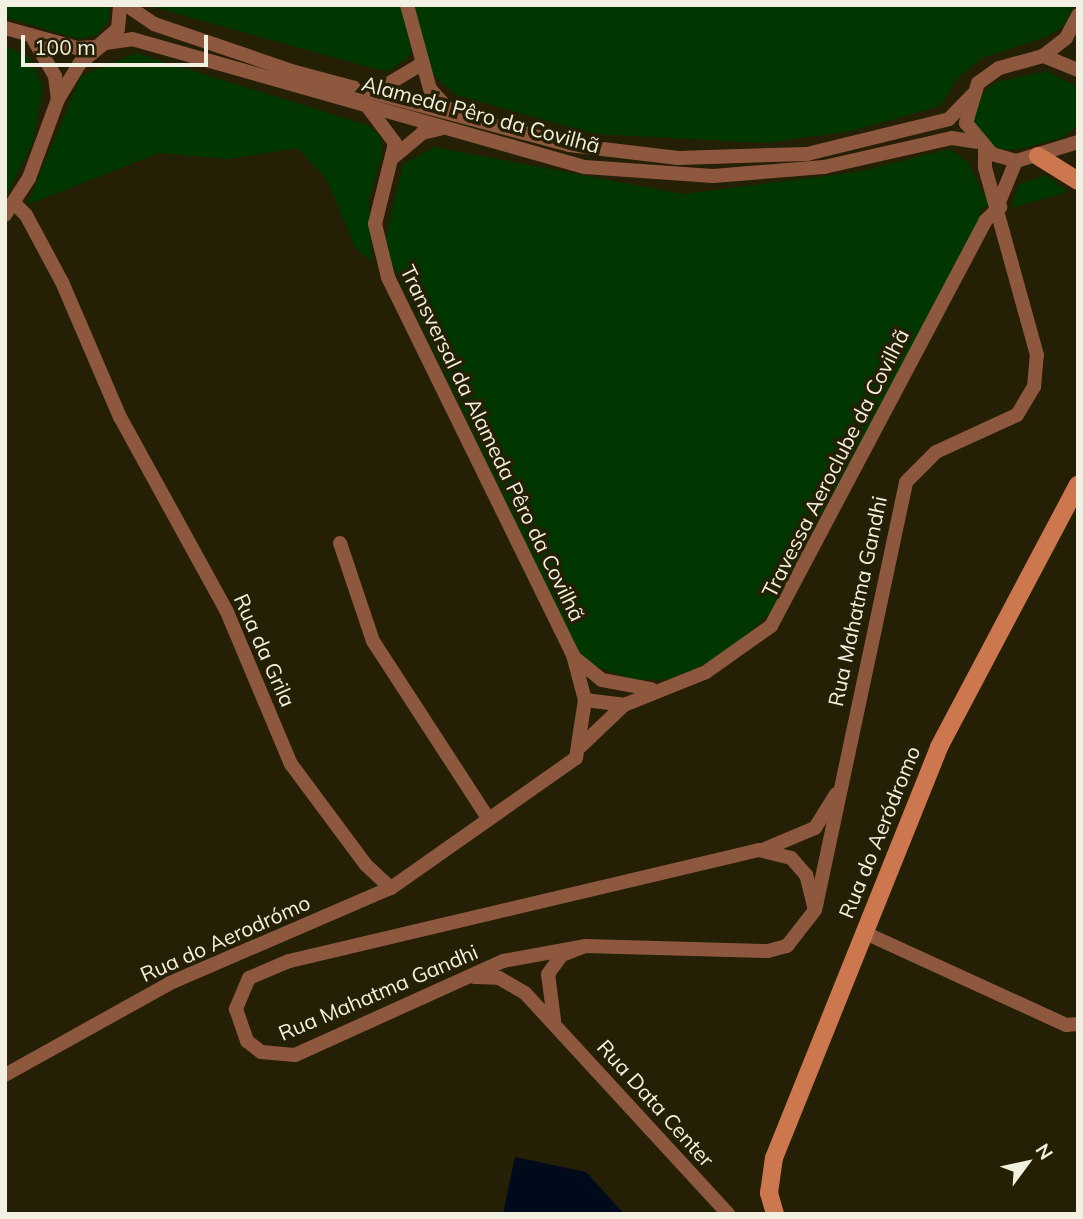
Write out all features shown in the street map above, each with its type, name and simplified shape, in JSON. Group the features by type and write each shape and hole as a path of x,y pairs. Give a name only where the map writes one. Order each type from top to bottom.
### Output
{"main road":[{"path":"1038,156 1078,181"},
{"name":"Rua do Aeródromo","path":"775,1214 769,1192 774,1157 863,932 958,705 1078,484"}],"street":[{"path":"9,209 58,99 80,63 118,29 120,5"},
{"name":"Alameda Pêro da Covilhã","path":"126,5 162,27 370,99 444,128 585,167 713,176 824,167 952,138 981,146 1016,161"},
{"path":"407,5 420,65 438,102 454,114"},
{"path":"1043,56 1066,38 1078,15"},
{"name":"Alameda Pêro da Covilhã","path":"5,28 77,48 132,39 370,99 454,114 569,145 678,158 807,154 948,119 999,68 1043,56"},
{"path":"31,35 55,76 58,99"},
{"path":"1043,56 1078,70"},
{"path":"395,156 391,131 370,99 420,65"},
{"name":"Rua Mahatma Gandhi","path":"838,789 815,828 763,849 289,961 250,978 240,990 239,1025 261,1052 295,1055 503,961 586,946 768,951 802,933 815,910 838,789 906,482 936,452 1017,415 1034,387 1037,355 1000,205 985,167 981,146 966,124 972,95"},
{"path":"395,156 422,133 444,128"},
{"path":"1000,205 1016,161 1078,142"},
{"name":"Transversal da Alameda Pêro da Covilhã","path":"395,156 376,224 388,277 573,655 585,700 580,748"},
{"name":"Travessa Aeroclube da Covilhã","path":"580,748 624,705 659,688 706,672 771,626 985,221 1000,205"},
{"name":"Rua da Grila","path":"9,209 38,237 120,417 227,612 291,764 366,865 391,887"},
{"path":"340,543 373,641 488,818"},
{"path":"573,655 621,687"},
{"name":"Travessa Aeroclube da Covilhã","path":"585,700 621,687 659,688"},
{"path":"585,700 624,705"},
{"path":"391,887 488,818 523,789 563,769 580,748"},
{"path":"763,849 799,865 815,910"},
{"name":"Rua do Aerodrómo","path":"5,1075 170,983 391,887"},
{"path":"863,932 1066,1025 1078,1024"},
{"path":"554,1020 548,974 562,956 586,946"},
{"name":"Rua Data Center","path":"469,977 510,983 554,1020 728,1214"}],"green space":[{"path":"5,5 109,5 109,19 97,35 78,39 5,17"},
{"path":"146,5 402,5 412,54 389,71 375,69"},
{"path":"413,5 1074,5 1063,27 1046,37 982,58 958,78 940,106 852,131 765,143 594,134 456,95 434,76"},
{"path":"5,46 29,57 43,86 33,142 5,198"},
{"path":"136,53 370,126 381,137 382,154 369,200 372,262 355,247 326,178 297,148 227,159 159,153 27,205 81,76"},
{"path":"1047,71 1078,87 1078,125 1062,138 1015,150 991,148 972,120 978,97 996,82"},
{"path":"435,147 682,194 857,172 949,149 967,161 989,204 980,210 983,230 774,610 721,658 670,679 635,680 583,662 384,247 403,164"},
{"path":"1046,175 1068,192 1011,208 1018,185"}],"water":[{"path":"515,1157 586,1172 624,1214 503,1214"}]}
